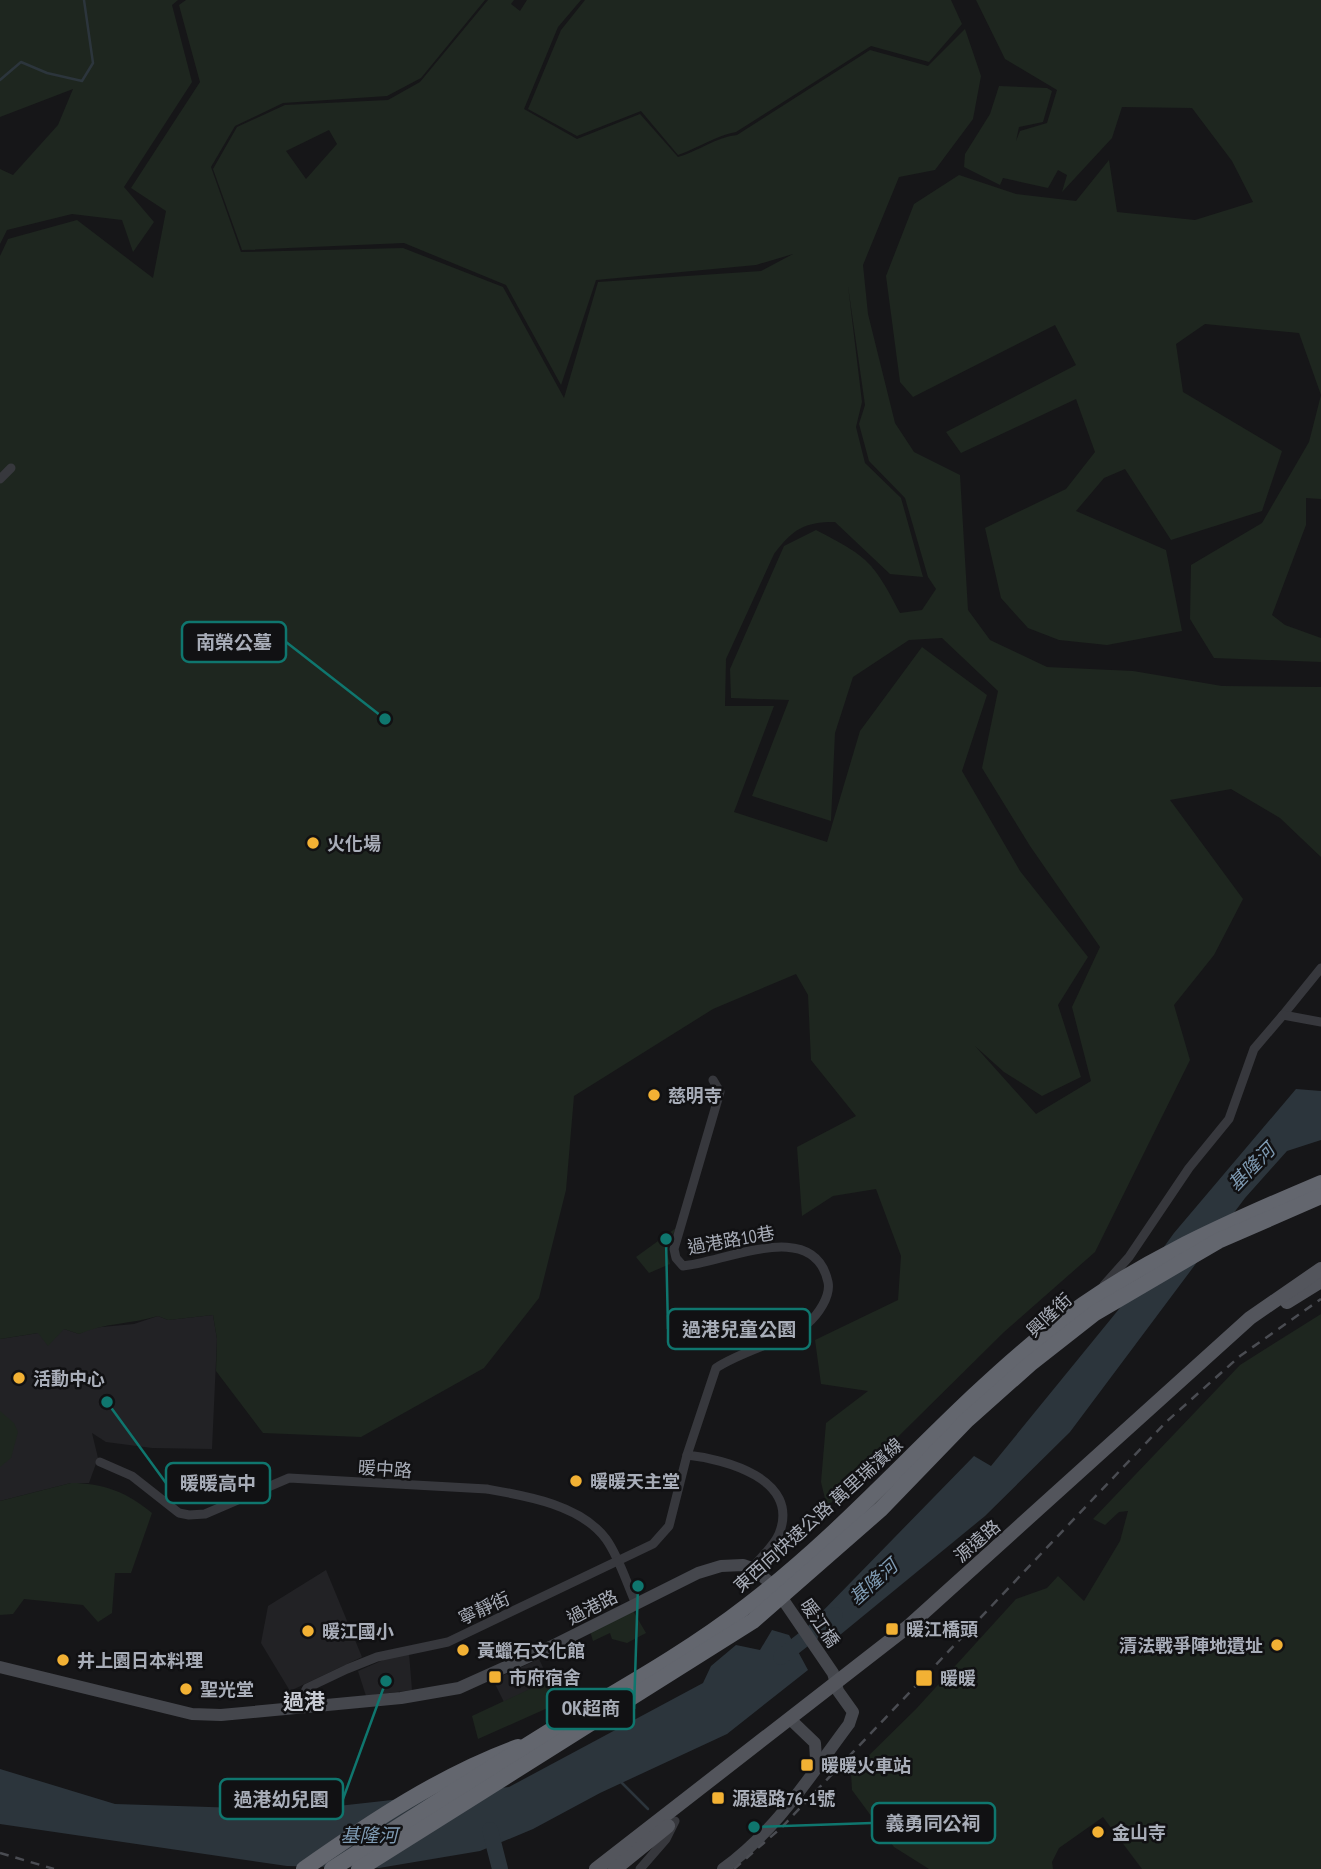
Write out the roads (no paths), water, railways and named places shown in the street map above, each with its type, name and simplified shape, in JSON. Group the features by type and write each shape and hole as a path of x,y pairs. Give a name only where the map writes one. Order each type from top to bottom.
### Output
{"highway":[{"name":"東西向快速公路 萬里瑞濱線","path":"332,1869 748,1606 874,1496 962,1406 1047,1331 1113,1285 1179,1247 1321,1183"},
{"name":"東西向快速公路 萬里瑞濱線","path":"359,1869 753,1620 844,1543 967,1420 1030,1364 1095,1312 1218,1241 1321,1196"},
{"path":"304,1869 451,1776 537,1740"}],"main road":[{"name":"源遠路","path":"651,1834 675,1821 835,1682 915,1633 1252,1322 1321,1269"},
{"name":"源遠路","path":"1252,1322 1321,1281"},
{"name":"源遠路","path":"651,1834 793,1721"},
{"path":"596,1869 651,1834"},
{"path":"615,1869 651,1834"}],"street":[{"path":"0,479 11,468"},
{"name":"興隆街","path":"779,1593 1129,1257 1189,1168 1229,1119 1254,1049 1321,968"},
{"path":"1283,1015 1321,1022"},
{"name":"過港路10巷","path":"687,1455 716,1368 807,1324 819,1311 829,1288 825,1269 818,1260 790,1245 767,1247 703,1264 683,1266 676,1258 674,1249 720,1092 713,1080"},
{"path":"687,1455 702,1457 755,1474 773,1486 781,1507 782,1525 778,1537 752,1568 764,1575 779,1593"},
{"name":"寧靜街","path":"296,1709 307,1688 377,1657 448,1642 510,1615 653,1544 668,1526 674,1511 687,1455"},
{"name":"暖中路","path":"100,1462 132,1476 179,1513 189,1515 205,1514 289,1478 487,1489 564,1508 583,1519 608,1541 636,1604"},
{"name":"過港路","path":"0,1667 192,1714 221,1715 296,1709 459,1688 709,1569 733,1565 752,1568"},
{"name":"暖江橋","path":"779,1593 853,1712 810,1777"},
{"path":"723,1869 775,1822 810,1777 816,1759 815,1743 793,1721"},
{"name":"源遠路","path":"640,1869 666,1839 675,1821"}],"water":[{"path":"1296,1089 1321,1091 1321,1140 1287,1151 1245,1198 1070,1432 985,1516 829,1644 814,1620 974,1456 991,1466 1119,1309 1174,1233"},
{"path":"772,1630 789,1635 808,1670 727,1734 600,1793 533,1829 480,1851 379,1868 287,1866 0,1824 0,1769 115,1804 302,1810 509,1787 703,1683 711,1666 736,1645 760,1650"}],"waterway":[{"path":"0,80 21,62 47,73 82,81 93,63 84,0"},
{"name":"基隆河","path":"781,1657 835,1615"},
{"path":"621,1782 648,1809"},
{"path":"490,1830 500,1869"}],"railway":[{"path":"734,1869 782,1827 1166,1422 1240,1356 1321,1299"},
{"path":"0,1853 54,1869"}],"place":[{"name":"南榮公墓","path":"385,719"},
{"name":"火化場","path":"313,843"},
{"name":"慈明寺","path":"654,1095"},
{"name":"過港兒童公園","path":"666,1239"},
{"name":"活動中心","path":"19,1378"},
{"name":"暖暖高中","path":"107,1402"},
{"name":"暖暖天主堂","path":"576,1481"},
{"name":"OK超商","path":"638,1586"},
{"name":"暖江橋頭","path":"892,1629"},
{"name":"暖江國小","path":"308,1631"},
{"name":"清法戰爭陣地遺址","path":"1277,1645"},
{"name":"黃蠟石文化館","path":"463,1650"},
{"name":"井上園日本料理","path":"63,1660"},
{"name":"市府宿舍","path":"495,1677"},
{"name":"暖暖","path":"924,1678"},
{"name":"過港幼兒園","path":"386,1681"},
{"name":"聖光堂","path":"186,1689"},
{"name":"暖暖火車站","path":"807,1765"},
{"name":"源遠路76-1號","path":"718,1798"},
{"name":"義勇同公祠","path":"754,1827"},
{"name":"金山寺","path":"1098,1832"}],"district":[{"name":"過港","path":"304,1701"}]}
